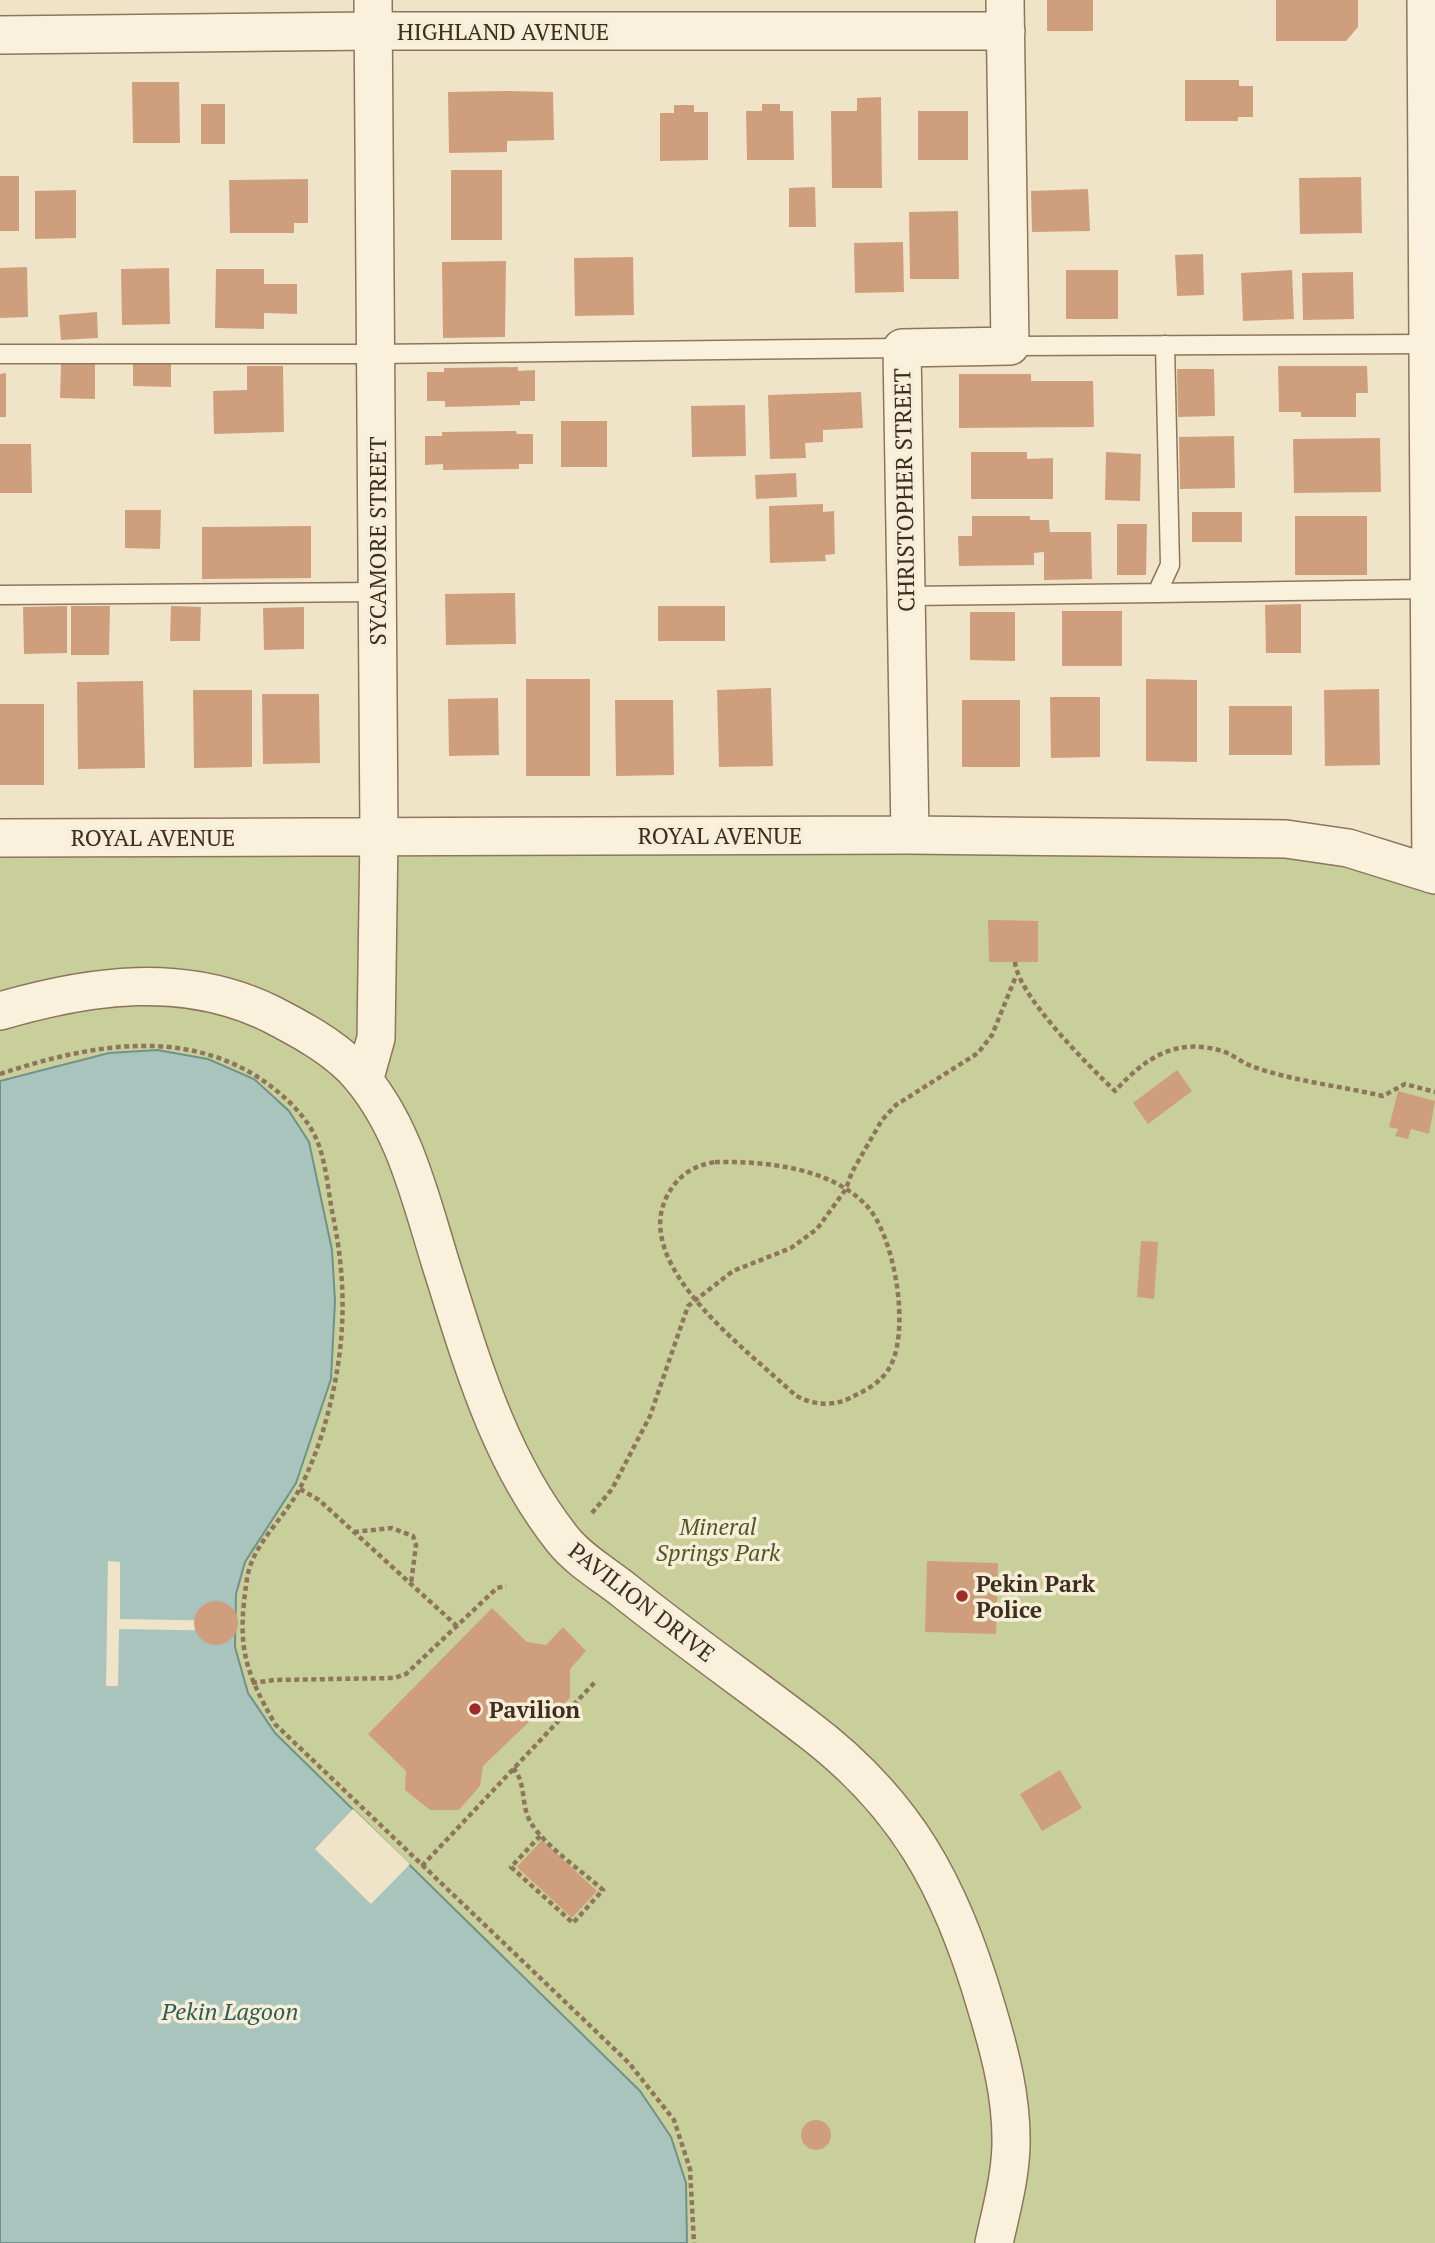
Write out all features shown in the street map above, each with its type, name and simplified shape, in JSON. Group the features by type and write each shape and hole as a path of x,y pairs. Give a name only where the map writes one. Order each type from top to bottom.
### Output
{"street":[{"path":"1426,0 1433,874"},
{"name":"HIGHLAND AVENUE","path":"0,35 374,15 1006,16"},
{"name":"SYCAMORE STREET","path":"364,1081 376,1038 379,835 374,15"},
{"path":"1006,16 1010,346"},
{"name":"CHRISTOPHER STREET","path":"910,835 902,348 1010,346"},
{"name":"ROYAL AVENUE","path":"0,838 910,835 1286,839 1348,848 1433,874"},
{"name":"PAVILION DRIVE","path":"0,1011 112,986 181,988 248,1003 298,1028 327,1046 364,1081 399,1140 416,1180 494,1424 524,1485 567,1545 678,1633 838,1753 885,1800 935,1871 952,1907 981,1988 1004,2065 1010,2099 1008,2180 994,2243"}],"lane":[{"path":"1010,346 1429,344"},
{"path":"1157,593 1170,565 1165,345"},
{"path":"0,354 376,354 902,348"},
{"path":"906,596 1430,589"},
{"path":"0,595 377,592"}],"path":[{"path":"590,1516 612,1489 650,1416 682,1317 694,1301 733,1271 804,1239 831,1213 846,1189 867,1144 896,1105 978,1053 992,1035 1016,976 1015,962"},
{"path":"1016,976 1081,1058 1115,1091 1134,1070 1161,1051 1188,1045 1223,1051 1250,1066 1382,1096 1405,1084 1435,1091"},
{"path":"0,1074 112,1045 165,1045 215,1055 249,1070 290,1100 318,1142 340,1248 345,1295 340,1367 324,1428 300,1489 258,1551 247,1574 243,1657 252,1683 275,1724 629,2063 674,2120 690,2169 694,2243"},
{"path":"725,1162 757,1163 803,1171 846,1189 866,1205 880,1226 899,1287 900,1314 889,1369 870,1389 841,1402 810,1404 795,1395 694,1301 673,1270 660,1234 659,1212 672,1185 694,1166 725,1162"},
{"path":"300,1489 319,1500 457,1627"},
{"path":"354,1532 392,1528 413,1536 416,1545 411,1584"},
{"path":"252,1683 274,1680 394,1678 414,1669 497,1588 506,1586"},
{"path":"422,1866 596,1681"},
{"path":"513,1768 521,1777 523,1803 530,1821 541,1835 603,1890 573,1923 510,1867 541,1835"}],"green space":[{"name":"Mineral Springs Park","path":"0,839 1257,839 1435,875 1435,2243 0,2243"}],"water":[{"name":"Pekin Lagoon","path":"157,1050 208,1059 254,1079 289,1111 309,1142 332,1250 335,1301 331,1379 296,1483 245,1562 236,1594 235,1647 248,1693 275,1733 640,2091 671,2137 686,2183 687,2243 0,2243 0,1081 109,1053"}],"pier":[{"path":"108,1561 120,1562 120,1619 237,1621 237,1631 119,1629 118,1686 106,1686"},
{"path":"353,1809 410,1864 371,1904 315,1849"}],"building":[{"path":"1047,0 1093,0 1093,31 1047,31"},
{"path":"1276,0 1358,0 1358,27 1346,41 1276,41"},
{"path":"1185,80 1239,80 1239,86 1253,86 1253,117 1238,117 1238,121 1185,121"},
{"path":"132,82 179,82 180,143 133,143"},
{"path":"448,92 553,92 554,140 507,141 507,152 449,153"},
{"path":"881,97 882,188 832,188 831,111 857,111 857,98"},
{"path":"201,104 225,104 225,144 201,144"},
{"path":"762,104 780,104 780,111 793,111 794,160 747,160 746,111 762,111"},
{"path":"674,105 694,105 694,112 708,112 708,160 660,161 660,113 674,113"},
{"path":"918,111 968,111 968,160 918,160"},
{"path":"451,170 502,170 502,240 451,240"},
{"path":"0,176 19,176 19,231 0,231"},
{"path":"1361,177 1362,233 1300,234 1299,178"},
{"path":"308,179 308,223 294,223 294,233 230,233 229,180"},
{"path":"815,187 816,227 789,227 789,188"},
{"path":"1088,189 1090,231 1032,232 1031,191"},
{"path":"76,190 76,238 35,239 35,191"},
{"path":"958,211 959,279 910,279 909,212"},
{"path":"903,242 904,292 855,293 854,243"},
{"path":"1203,254 1204,295 1177,296 1175,255"},
{"path":"633,257 634,315 575,316 574,258"},
{"path":"506,261 505,337 443,338 442,262"},
{"path":"27,267 28,317 0,318 0,268"},
{"path":"169,268 170,324 122,325 121,269"},
{"path":"216,269 264,269 264,284 297,284 297,314 264,313 264,329 215,328"},
{"path":"1066,270 1118,270 1118,319 1066,319"},
{"path":"1292,270 1294,319 1243,321 1241,273"},
{"path":"1353,272 1354,319 1303,320 1302,273"},
{"path":"97,312 98,338 61,340 59,315"},
{"path":"61,364 95,364 95,399 60,398"},
{"path":"133,364 171,364 171,387 133,386"},
{"path":"247,366 283,366 284,432 214,434 213,391 247,390"},
{"path":"1278,366 1367,366 1368,393 1356,393 1356,417 1301,417 1301,412 1279,412"},
{"path":"518,367 518,371 535,370 535,401 520,401 520,405 445,407 445,401 427,401 427,372 444,372 444,368"},
{"path":"1177,369 1214,369 1215,416 1178,417"},
{"path":"6,373 6,417 0,417 0,374"},
{"path":"959,374 1031,374 1031,381 1093,381 1094,427 959,428"},
{"path":"861,392 863,428 823,430 823,442 805,443 806,458 770,459 768,395"},
{"path":"745,405 746,456 692,457 691,406"},
{"path":"561,421 607,421 607,467 561,467"},
{"path":"516,431 517,434 533,434 533,464 519,464 519,469 443,470 443,464 425,465 425,436 442,436 442,432"},
{"path":"1234,436 1235,488 1180,489 1179,437"},
{"path":"1380,438 1381,492 1294,493 1293,439"},
{"path":"0,444 31,444 32,493 0,493"},
{"path":"971,452 1027,452 1027,459 1053,458 1053,499 971,499"},
{"path":"1106,452 1141,454 1140,501 1105,500"},
{"path":"796,473 797,497 756,499 755,475"},
{"path":"823,504 823,512 834,511 835,554 825,555 826,561 770,563 769,506"},
{"path":"125,510 161,510 160,549 125,548"},
{"path":"1192,512 1242,512 1242,542 1192,542"},
{"path":"972,516 1030,516 1030,520 1049,520 1050,532 1091,532 1092,579 1044,580 1044,552 1034,553 1034,565 959,566 958,536 972,536"},
{"path":"1295,516 1367,516 1367,575 1295,575"},
{"path":"1117,524 1147,524 1146,575 1117,575"},
{"path":"311,526 311,578 202,579 202,527"},
{"path":"515,593 516,644 446,645 445,594"},
{"path":"1301,604 1301,653 1266,653 1265,605"},
{"path":"67,606 67,653 24,654 23,607"},
{"path":"71,606 110,606 109,655 71,655"},
{"path":"171,606 201,607 200,641 170,641"},
{"path":"658,606 725,606 725,641 658,641"},
{"path":"304,607 304,649 264,650 263,608"},
{"path":"1062,611 1122,611 1122,666 1062,666"},
{"path":"970,612 1015,612 1015,661 970,660"},
{"path":"526,679 590,679 590,776 526,776"},
{"path":"1146,679 1197,680 1197,762 1146,761"},
{"path":"143,681 145,768 78,769 77,682"},
{"path":"771,688 773,766 719,767 717,690"},
{"path":"1379,689 1380,765 1325,766 1324,690"},
{"path":"193,690 252,690 252,767 194,768"},
{"path":"262,694 319,694 320,763 263,764"},
{"path":"1050,697 1100,697 1100,757 1051,758"},
{"path":"498,698 499,755 449,756 448,699"},
{"path":"615,700 673,700 674,775 616,776"},
{"path":"962,700 1020,700 1020,767 962,767"},
{"path":"0,704 44,704 44,785 0,785"},
{"path":"1229,706 1292,706 1292,755 1229,755"},
{"path":"988,920 1038,921 1038,962 989,962"},
{"path":"1177,1070 1192,1091 1148,1124 1133,1103"},
{"path":"1398,1091 1435,1101 1429,1134 1411,1129 1408,1139 1395,1136 1398,1129 1389,1127"},
{"path":"1141,1241 1158,1242 1154,1299 1137,1297"},
{"path":"927,1561 998,1563 996,1634 925,1632"},
{"path":"216,1601 225,1602 232,1607 237,1614 237,1632 232,1639 225,1644 216,1645 207,1644 200,1639 195,1632 194,1623 195,1614 200,1607 207,1602"},
{"name":"Pavilion","path":"492,1608 527,1642 546,1645 563,1627 586,1651 570,1669 570,1698 545,1720 531,1720 483,1766 480,1786 459,1810 430,1810 405,1790 406,1771 368,1734"},
{"path":"1060,1770 1082,1808 1042,1831 1020,1794"},
{"path":"542,1840 597,1891 572,1918 517,1867"},
{"path":"816,2120 827,2124 831,2135 827,2146 816,2150 805,2146 801,2135 805,2124"}],"place":[{"name":"Pekin Park Police","path":"962,1596"},
{"name":"Pavilion","path":"475,1709"}]}
